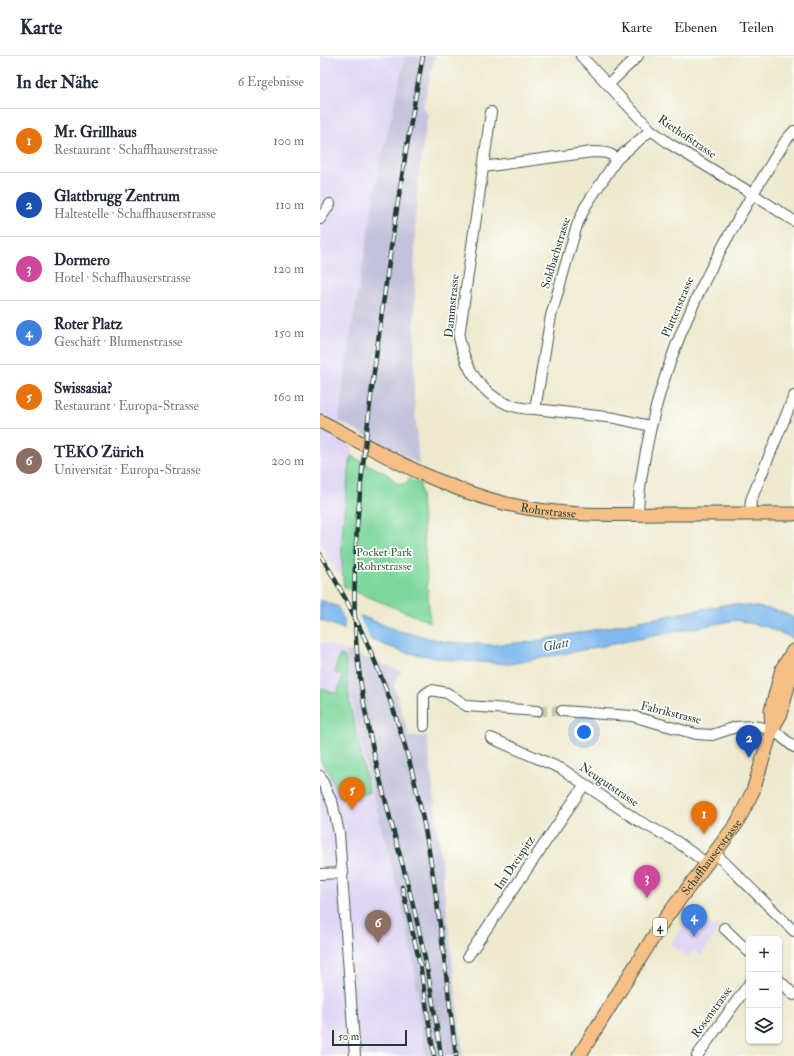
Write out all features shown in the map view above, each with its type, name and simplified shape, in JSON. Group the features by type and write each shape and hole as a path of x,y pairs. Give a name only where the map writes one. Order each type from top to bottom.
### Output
{"main road":[{"name":"Rohrstrasse","path":"320,421 413,471 457,489 508,504 556,512 596,515 794,514"},
{"name":"Schaffhauserstrasse","path":"579,1056 649,943 706,863 737,823 753,791 772,729 771,711 779,679 784,662 792,652"}],"street":[{"name":"Riethofstrasse","path":"581,56 651,130 670,144 794,221"},
{"path":"608,84 638,56"},
{"name":"Dammstrasse","path":"490,112 459,337 466,363 475,379 493,397 510,405 522,409 535,409 615,418 650,426"},
{"name":"Soldbachstrasse","path":"535,409 551,316 577,225 585,207 617,159 651,130"},
{"name":"Plattenstrasse","path":"638,515 638,495 650,426 679,336 704,278 751,193 794,130"},
{"path":"483,167 592,152 604,152 613,155 617,159"},
{"path":"320,219 330,204"},
{"path":"750,514 751,500 794,396"},
{"path":"424,726 424,695 431,690 447,693 467,706 537,711"},
{"name":"Fabrikstrasse","path":"562,711 632,716 696,734 712,735 736,727 752,726 772,729"},
{"path":"772,729 794,747"},
{"name":"Neugutstrasse","path":"491,738 562,769 637,820 676,841 706,863"},
{"path":"320,776 333,805 339,833 355,1056"},
{"name":"Im Dreispitz","path":"468,956 585,784"},
{"path":"715,853 794,931"},
{"path":"320,874 343,873"},
{"path":"724,928 746,949"},
{"path":"782,983 794,995"},
{"name":"Rosenstrasse","path":"697,1056 746,988"}],"shaded area":[{"path":"320,56 405,56 378,174 348,349 339,421 352,448 344,531 342,572 338,574 320,543"},
{"path":"405,56 435,56 423,108 428,114 418,178 415,218 414,399 419,464 339,421 348,349 378,174"},
{"path":"320,642 346,651 353,707 367,776 406,924 414,966 425,1056 320,1056"},
{"path":"346,650 401,671 394,685 409,737 427,736 463,1056 425,1056 414,966 406,924 368,776 353,707"},
{"path":"692,912 718,929 701,956 693,950 689,957 671,945"}],"green space":[{"name":"Pocket Park Rohrstrasse","path":"351,456 387,474 398,484 407,484 408,479 417,483 420,482 430,622 344,587 342,571 342,538"},
{"path":"340,655 345,657 350,705 369,792 340,797 328,771 320,760 320,688 337,694 343,676 334,672"}],"water":[{"name":"Glatt","path":"320,600 399,631 447,642 491,645 530,642 729,604 754,606 787,614 794,618 794,639 767,627 736,620 510,664 450,660 403,652 320,620"}],"pier":[{"path":"337,604 360,614 360,618 371,642 345,632 345,620"}],"tunnel":[{"path":"537,711 562,711"}],"railway":[{"path":"423,56 395,222 372,388 357,525 354,594 358,662 367,723 421,939 441,1056"},
{"path":"320,554 353,613 367,644 392,707 412,772 432,867 456,1056"},
{"path":"402,887 420,964 434,1056"}],"place":[{"name":"Glattbrugg Zentrum","path":"749,758"},
{"name":"Swissasia?","path":"352,810"},
{"name":"Mr. Grillhaus","path":"704,834"},
{"name":"Dormero","path":"647,898"},
{"name":"Roter Platz","path":"694,937"},
{"name":"TEKO Zürich","path":"378,943"}]}
